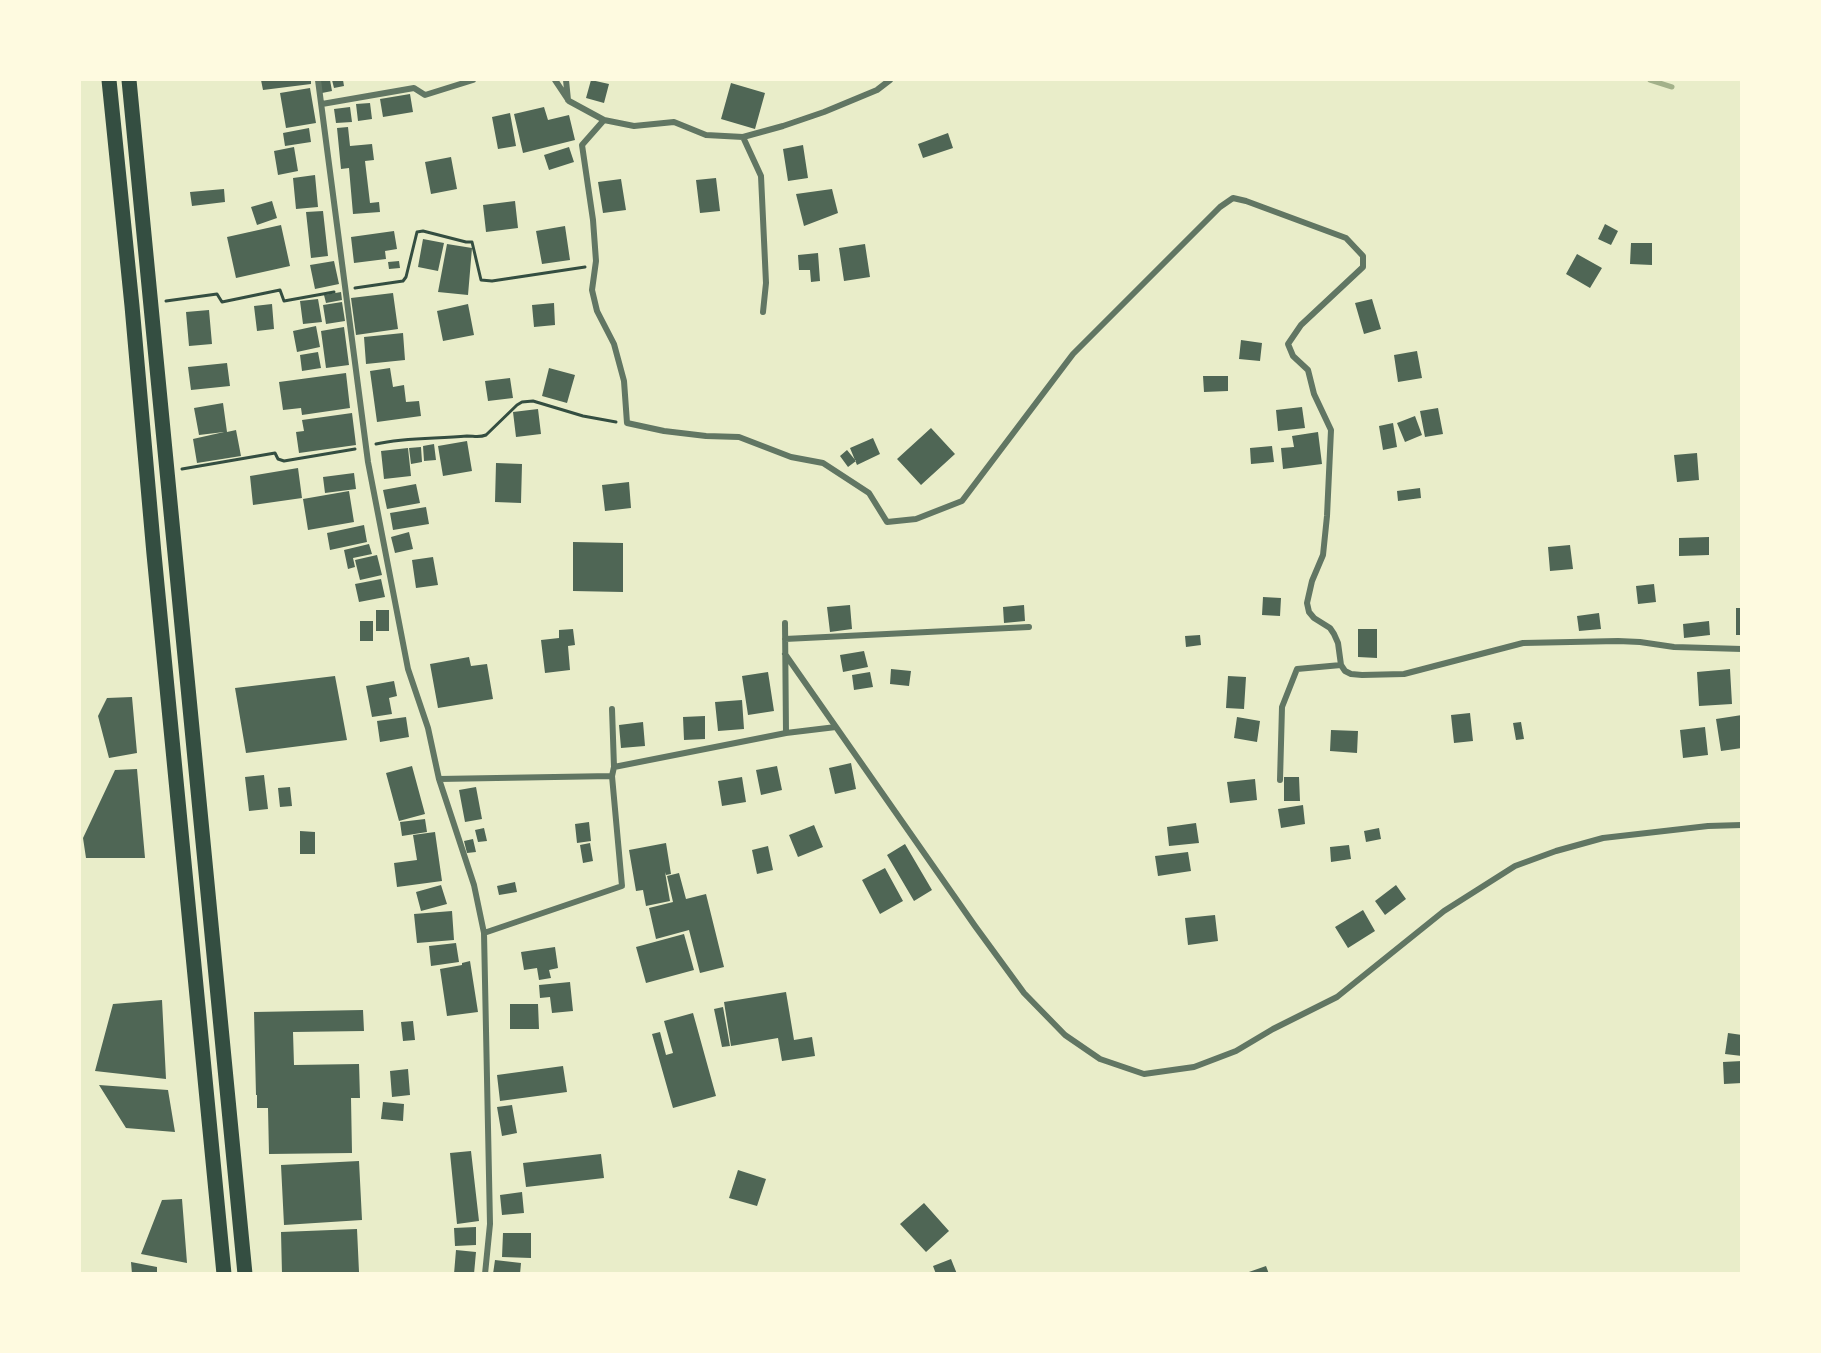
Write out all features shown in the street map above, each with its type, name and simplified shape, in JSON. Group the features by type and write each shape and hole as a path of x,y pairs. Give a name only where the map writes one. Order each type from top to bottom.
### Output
{"main road":[{"path":"109,80 224,1274"},
{"path":"129,80 245,1274"}],"street":[{"path":"318,80 366,447 408,669 428,728 439,779 474,885 484,933 490,1224 485,1274"},
{"path":"322,104 414,88 425,95 473,80"},
{"path":"555,80 568,101 604,120 634,126 674,122 706,135 742,137 824,112 878,90 890,80"},
{"path":"566,80 568,101"},
{"path":"604,120 582,145 593,220 595,265 592,290 597,311 614,344 624,381 627,423 664,431 739,437 791,457 823,463 869,493 887,522 916,519 962,501 1073,354 1220,207 1233,198 1346,238 1363,256 1363,267 1300,325 1288,345 1293,356 1308,370 1314,394 1331,430 1323,555 1312,581 1307,603 1309,612 1314,618 1330,628 1334,634 1341,665 1345,671 1351,674 1404,674 1534,643 1618,641 1674,647 1742,649"},
{"path":"742,137 761,176 766,283 764,312"},
{"path":"785,622 786,733"},
{"path":"785,639 1029,627"},
{"path":"785,654 1024,993 1073,1041 1100,1059 1144,1074 1194,1067 1236,1051 1273,1029 1337,997 1444,911 1515,866 1556,851 1603,838 1708,826 1742,825"},
{"path":"1280,780 1282,706 1297,669 1341,665"},
{"path":"484,933 622,886 612,776 614,766 612,709"},
{"path":"614,766 786,733 836,728"},
{"path":"439,779 612,776"}],"path":[{"path":"152,303 217,294 222,302 280,290 284,301 403,281 417,232 423,231 472,242 481,280 492,281 595,265"},
{"path":"167,471 275,453 278,459 284,461 398,439 480,437 486,435 522,402 533,401 583,416 627,423"}],"building":[{"path":"261,80 311,80 311,84 263,90"},
{"path":"320,80 330,80 332,91 322,93"},
{"path":"332,80 343,80 344,86 334,88"},
{"path":"591,80 609,84 604,103 586,98"},
{"path":"731,83 765,93 755,129 721,119"},
{"path":"310,88 316,123 286,128 280,93"},
{"path":"410,94 413,112 383,117 380,99"},
{"path":"370,103 372,119 358,121 356,104"},
{"path":"350,107 352,122 336,123 334,109"},
{"path":"544,107 548,120 569,115 575,140 523,153 514,114"},
{"path":"510,113 516,146 498,149 492,117"},
{"path":"348,127 350,146 372,144 374,160 365,161 370,203 379,202 380,212 353,214 349,168 341,169 337,128"},
{"path":"309,128 311,142 285,146 283,133"},
{"path":"948,133 953,148 923,158 918,144"},
{"path":"803,145 808,178 788,181 783,149"},
{"path":"294,147 298,171 278,175 274,151"},
{"path":"569,147 574,162 549,170 544,155"},
{"path":"451,157 457,189 431,194 425,162"},
{"path":"315,175 318,207 296,209 293,178"},
{"path":"716,178 720,211 700,213 696,180"},
{"path":"621,179 626,210 603,213 598,182"},
{"path":"224,189 225,202 192,206 190,192"},
{"path":"832,189 838,213 804,226 796,194"},
{"path":"272,201 277,218 257,225 251,207"},
{"path":"515,201 518,228 486,232 483,205"},
{"path":"323,211 328,256 311,258 306,212"},
{"path":"1605,224 1618,231 1611,245 1598,239"},
{"path":"281,225 290,266 236,278 227,237"},
{"path":"565,226 570,260 542,264 536,231"},
{"path":"394,231 397,249 385,251 386,259 354,263 351,237"},
{"path":"423,239 444,243 438,271 418,267"},
{"path":"1631,243 1652,243 1652,265 1630,264"},
{"path":"447,244 472,248 468,295 438,292"},
{"path":"865,244 870,277 844,281 839,248"},
{"path":"818,253 820,281 811,282 810,270 799,270 798,255"},
{"path":"1577,254 1602,268 1590,288 1566,274"},
{"path":"334,261 339,284 315,289 310,265"},
{"path":"399,261 400,268 389,269 388,262"},
{"path":"341,292 342,300 326,303 324,295"},
{"path":"393,293 398,329 356,335 351,298"},
{"path":"318,299 322,322 303,324 300,301"},
{"path":"1372,299 1381,329 1364,334 1355,303"},
{"path":"342,302 345,321 326,324 323,305"},
{"path":"554,303 555,325 534,327 532,305"},
{"path":"272,304 274,329 257,331 254,306"},
{"path":"468,304 474,335 443,341 437,311"},
{"path":"209,310 212,344 189,346 186,312"},
{"path":"316,326 320,347 297,352 293,331"},
{"path":"344,327 349,365 326,368 321,331"},
{"path":"403,333 405,360 366,364 364,337"},
{"path":"1241,340 1262,343 1260,361 1239,359"},
{"path":"1417,351 1422,378 1398,382 1394,355"},
{"path":"318,352 321,368 302,371 300,355"},
{"path":"227,363 230,386 191,390 188,367"},
{"path":"390,368 393,387 404,385 406,402 419,401 421,416 377,422 370,371"},
{"path":"549,368 575,375 567,403 542,396"},
{"path":"346,373 350,408 302,415 301,408 283,410 279,382"},
{"path":"1203,376 1228,376 1228,391 1204,392"},
{"path":"510,378 513,398 488,401 485,381"},
{"path":"223,403 227,432 236,430 241,456 197,463 193,439 224,432 199,435 194,408"},
{"path":"1302,407 1305,428 1278,431 1276,410"},
{"path":"1438,408 1443,434 1425,437 1420,411"},
{"path":"538,409 541,434 516,437 513,412"},
{"path":"352,413 356,445 299,453 296,432 304,431 302,420"},
{"path":"1415,416 1422,435 1405,442 1397,423"},
{"path":"1393,423 1397,447 1383,450 1379,426"},
{"path":"931,428 955,454 921,485 897,459"},
{"path":"1318,432 1322,464 1283,469 1281,448 1294,447 1292,436"},
{"path":"873,438 880,454 857,465 850,448"},
{"path":"467,441 472,471 443,476 438,446"},
{"path":"434,444 436,460 424,461 423,446"},
{"path":"1272,446 1274,462 1251,464 1250,448"},
{"path":"421,447 422,462 411,464 409,448"},
{"path":"408,448 411,476 384,479 381,451"},
{"path":"847,450 856,461 848,467 840,456"},
{"path":"1697,453 1699,480 1677,482 1674,455"},
{"path":"496,463 522,464 521,503 495,502"},
{"path":"298,468 302,498 253,505 250,476"},
{"path":"354,473 356,489 325,493 323,477"},
{"path":"629,482 631,508 605,511 602,485"},
{"path":"416,484 420,503 387,509 383,490"},
{"path":"1420,488 1421,498 1398,501 1397,491"},
{"path":"349,491 354,522 308,530 303,499"},
{"path":"426,507 429,524 393,530 390,513"},
{"path":"364,525 367,542 330,550 327,533"},
{"path":"409,532 413,549 395,553 391,537"},
{"path":"1709,537 1709,555 1679,556 1679,538"},
{"path":"573,542 623,543 623,592 573,591"},
{"path":"369,544 372,554 353,558 355,567 348,569 344,550"},
{"path":"1570,545 1573,569 1550,571 1548,547"},
{"path":"377,555 382,575 360,580 355,560"},
{"path":"433,557 438,585 416,588 412,560"},
{"path":"381,579 385,597 359,602 355,584"},
{"path":"1654,584 1656,602 1638,604 1636,586"},
{"path":"1263,597 1281,598 1280,616 1262,615"},
{"path":"850,605 852,629 830,632 827,607"},
{"path":"1024,605 1025,621 1004,623 1003,607"},
{"path":"1736,608 1742,608 1742,635 1736,635"},
{"path":"376,610 389,610 389,631 376,631"},
{"path":"1599,613 1601,629 1579,631 1577,616"},
{"path":"360,621 373,621 373,641 360,641"},
{"path":"1709,621 1710,635 1684,638 1683,624"},
{"path":"573,629 575,645 568,646 570,670 545,673 541,640 559,638 559,630"},
{"path":"1358,629 1377,629 1377,658 1358,657"},
{"path":"1200,635 1201,645 1186,647 1185,636"},
{"path":"864,651 868,667 843,672 840,655"},
{"path":"469,657 471,666 487,664 493,699 438,708 430,664"},
{"path":"891,669 911,671 909,686 890,684"},
{"path":"1730,669 1732,704 1699,706 1697,672"},
{"path":"768,672 774,711 748,715 742,676"},
{"path":"870,672 873,687 854,690 852,675"},
{"path":"335,676 347,740 246,753 235,688"},
{"path":"1228,676 1246,677 1244,709 1226,708"},
{"path":"394,681 397,696 389,698 392,714 372,717 366,686"},
{"path":"132,697 137,753 109,758 98,716 107,698"},
{"path":"742,700 744,729 718,731 715,702"},
{"path":"1470,713 1473,741 1454,743 1451,715"},
{"path":"1742,715 1742,748 1721,751 1716,719"},
{"path":"705,716 705,739 684,740 683,717"},
{"path":"406,717 409,737 380,742 377,721"},
{"path":"1237,717 1260,721 1257,742 1234,738"},
{"path":"643,722 645,746 621,748 619,725"},
{"path":"1521,722 1524,739 1516,740 1513,723"},
{"path":"1705,727 1708,755 1683,758 1680,730"},
{"path":"1331,730 1358,731 1357,753 1330,751"},
{"path":"851,763 856,789 835,794 829,768"},
{"path":"412,766 425,814 399,821 386,773"},
{"path":"777,766 782,790 761,795 756,770"},
{"path":"137,769 145,858 86,858 83,838 115,770"},
{"path":"264,775 268,809 249,811 245,777"},
{"path":"742,777 746,802 722,806 718,781"},
{"path":"1284,777 1299,777 1300,801 1284,801"},
{"path":"1255,779 1257,800 1230,803 1227,782"},
{"path":"290,787 292,806 280,807 278,788"},
{"path":"476,787 482,819 465,822 459,790"},
{"path":"1303,805 1305,824 1281,828 1278,809"},
{"path":"425,819 427,832 402,836 400,822"},
{"path":"589,822 591,841 577,843 575,824"},
{"path":"1196,823 1199,843 1169,846 1167,827"},
{"path":"814,825 823,847 798,857 789,835"},
{"path":"484,828 487,841 478,842 475,830"},
{"path":"1379,828 1381,839 1366,842 1364,831"},
{"path":"300,831 315,832 315,854 300,854"},
{"path":"435,832 442,881 397,887 394,863 417,860 413,835"},
{"path":"473,839 476,852 467,853 464,841"},
{"path":"590,843 593,861 583,863 580,845"},
{"path":"666,843 671,874 666,875 665,872 670,901 646,906 643,890 636,891 629,850"},
{"path":"905,844 932,890 914,901 887,855"},
{"path":"1349,845 1351,859 1331,862 1330,847"},
{"path":"768,846 773,870 757,874 752,850"},
{"path":"1188,852 1191,871 1158,876 1155,856"},
{"path":"885,868 903,901 880,914 862,880"},
{"path":"679,873 686,899 706,894 724,967 700,973 689,930 656,939 649,908 673,902 667,876"},
{"path":"515,882 517,892 499,895 497,886"},
{"path":"441,885 447,904 421,911 416,892"},
{"path":"1396,885 1406,899 1385,915 1375,901"},
{"path":"1363,910 1375,931 1348,948 1335,927"},
{"path":"452,911 454,940 417,943 414,914"},
{"path":"1215,915 1218,941 1188,945 1185,918"},
{"path":"684,934 694,970 646,983 636,947"},
{"path":"456,943 459,962 431,966 429,946"},
{"path":"555,947 558,968 549,970 551,978 539,980 537,968 524,970 521,952"},
{"path":"470,961 478,1012 447,1016 440,969 462,965"},
{"path":"570,982 573,1011 552,1013 550,997 540,998 539,985"},
{"path":"786,992 794,1040 812,1037 815,1056 782,1061 778,1038 731,1046 724,1002"},
{"path":"162,1000 166,1079 95,1071 113,1004"},
{"path":"510,1004 538,1004 539,1029 510,1029"},
{"path":"723,1007 730,1046 722,1047 714,1009"},
{"path":"363,1010 364,1031 293,1032 294,1065 359,1064 360,1098 351,1098 352,1153 269,1154 268,1108 257,1108 254,1012"},
{"path":"693,1013 716,1096 673,1108 652,1034 660,1032 666,1055 673,1053 664,1021"},
{"path":"413,1021 415,1040 403,1041 401,1022"},
{"path":"1728,1033 1742,1035 1742,1056 1725,1054"},
{"path":"1742,1061 1742,1083 1724,1084 1723,1062"},
{"path":"563,1066 567,1092 500,1101 497,1075"},
{"path":"408,1069 410,1095 392,1097 390,1071"},
{"path":"99,1085 168,1090 175,1132 126,1128"},
{"path":"383,1102 404,1104 403,1121 381,1119"},
{"path":"512,1105 517,1133 502,1136 497,1107"},
{"path":"471,1151 479,1221 457,1224 450,1153"},
{"path":"601,1154 604,1178 526,1187 523,1163"},
{"path":"359,1161 362,1220 284,1225 281,1165"},
{"path":"738,1170 766,1179 757,1206 729,1198"},
{"path":"522,1192 524,1213 502,1215 500,1195"},
{"path":"182,1199 187,1263 141,1254 162,1200"},
{"path":"924,1203 949,1231 926,1252 900,1224"},
{"path":"476,1227 476,1245 455,1246 454,1228"},
{"path":"357,1229 359,1272 282,1274 281,1232"},
{"path":"503,1233 531,1233 531,1258 502,1257"},
{"path":"456,1250 476,1252 474,1274 454,1274"},
{"path":"951,1259 957,1274 936,1274 933,1266"},
{"path":"495,1260 521,1263 520,1274 493,1274"},
{"path":"131,1262 157,1267 157,1274 132,1274"},
{"path":"1266,1266 1269,1274 1246,1274 1246,1273"}],"waterway":[{"path":"1650,80 1672,87"}]}
